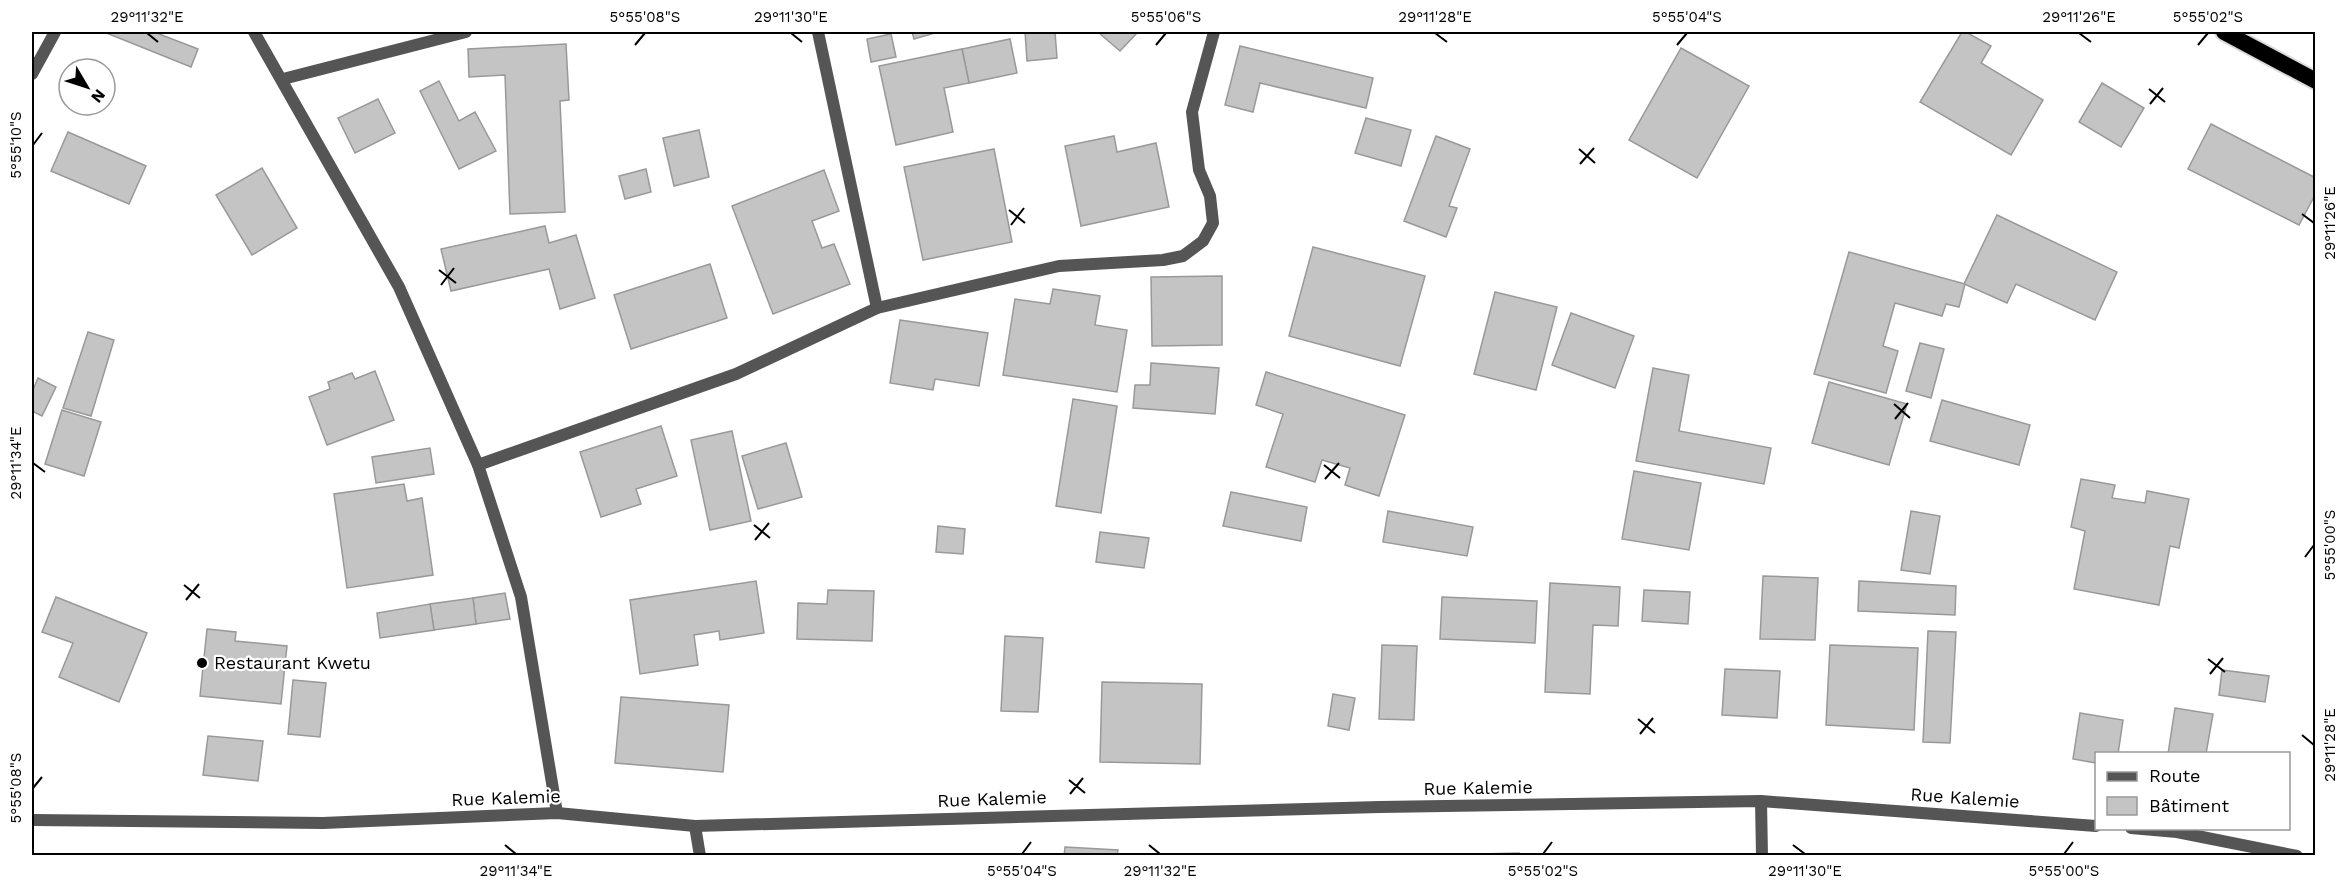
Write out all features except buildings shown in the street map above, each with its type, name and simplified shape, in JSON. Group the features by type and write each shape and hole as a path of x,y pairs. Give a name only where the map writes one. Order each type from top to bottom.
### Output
{"highway":[{"path":"2224,32 2316,81"}],"street":[{"path":"32,74 55,32"},
{"path":"254,32 283,79 399,287 477,465 521,597 557,813"},
{"path":"283,79 466,32"},
{"path":"818,32 877,308"},
{"path":"477,465 736,374 877,308 1059,266 1163,260 1183,256 1203,241 1213,223 1209,196 1198,170 1192,112 1214,32"},
{"path":"1761,801 1762,855"},
{"name":"Rue Kalemie","path":"32,820 322,823 557,813 695,826 1380,807 1761,801 2095,826"},
{"path":"695,826 700,855"},
{"path":"2154,830 2177,832 2296,855"}],"place":[{"name":"Restaurant Kwetu","path":"202,663"}]}
